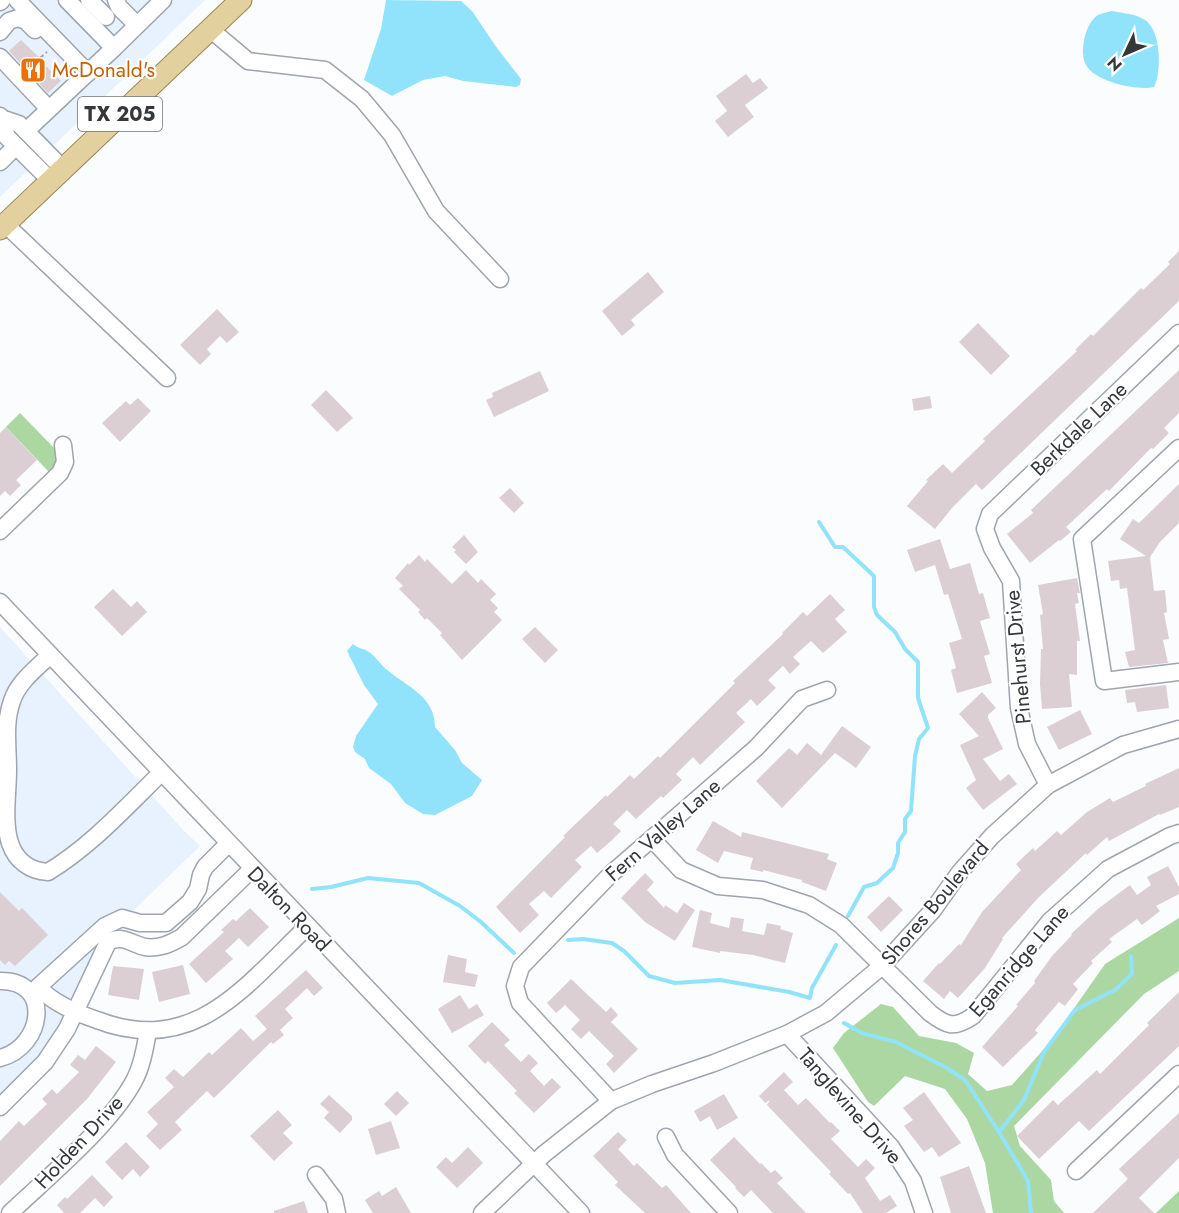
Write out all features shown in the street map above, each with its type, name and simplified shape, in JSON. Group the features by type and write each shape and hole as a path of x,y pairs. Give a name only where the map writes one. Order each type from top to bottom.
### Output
{"main road":[{"name":"TX 205","path":"3,226 241,0"}],"street":[{"path":"67,0 119,43"},
{"path":"89,0 109,20 119,43"},
{"path":"116,0 119,7 137,25"},
{"path":"26,131 163,0"},
{"path":"68,52 46,42 36,32 1,27 19,1 68,52 88,73"},
{"path":"210,29 248,61 325,70 362,99 392,135 436,211 500,279"},
{"path":"0,57 47,111"},
{"path":"0,69 47,111"},
{"path":"1,117 19,124 26,131 56,174"},
{"path":"1,117 7,137 56,174"},
{"path":"0,162 16,146"},
{"path":"3,226 167,378"},
{"name":"Berkdale Lane","path":"985,529 990,514 1179,333"},
{"path":"0,531 60,473 65,462 63,445"},
{"path":"1179,448 1082,539 1104,681 1179,672"},
{"name":"Pinehurst Drive","path":"985,529 992,548 1011,581 1019,708 1027,744 1048,785"},
{"name":"Dalton Road","path":"0,602 581,1213"},
{"path":"50,655 20,684 3,719 10,843 25,866 48,872 65,862 93,839 161,773"},
{"name":"Fern Valley Lane","path":"611,1101 520,1003 516,986 521,967 611,874 756,748 802,699 827,690"},
{"name":"Shores Boulevard","path":"482,1213 544,1154 611,1101 652,1084 714,1064 787,1034 826,1013 882,966 933,910 960,872 992,836 1048,785 1123,746 1179,729"},
{"name":"Eganridge Lane","path":"652,840 681,870 718,886 763,891 809,905 841,925 914,999 943,1022 953,1025 963,1023 973,1016 1050,921 1108,868 1179,833"},
{"path":"34,991 105,926 122,918 140,923 166,923 190,902 198,889 205,867 228,844"},
{"path":"0,1107 45,1062 67,1029 108,942 115,938 124,938 144,947 156,947 182,937 252,869"},
{"path":"0,981 10,981 75,1011 128,1030 171,1029 207,1016 240,990 307,927"},
{"path":"0,1058 17,1051 34,1031 38,1015 34,991"},
{"name":"Holden Drive","path":"10,1213 97,1130 118,1105 134,1080 144,1052 148,1031"},
{"name":"Tanglevine Drive","path":"787,1034 891,1147 913,1181 924,1213"},
{"path":"1076,1171 1179,1074"},
{"path":"666,1137 675,1155 729,1213"},
{"path":"316,1175 334,1199 337,1213"}],"shaded area":[{"path":"0,0 205,0 0,197"},
{"path":"0,627 200,846 97,949 65,1022 40,1056 0,1097"}],"green space":[{"path":"20,413 55,449 56,462 49,472 6,427"},
{"path":"1179,918 1179,971 1144,994 1014,1126 1020,1146 1051,1180 1054,1201 1064,1213 993,1213 985,1163 967,1119 945,1089 905,1076 874,1106 868,1102 833,1048 844,1033 881,1004 893,1007 919,1036 956,1043 974,1053 968,1074 987,1091 1012,1085 1052,1040 1105,964"},
{"path":"1179,1191 1179,1213 1156,1213"}],"water":[{"path":"386,0 461,1 472,11 521,79 520,85 516,87 463,81 445,76 423,80 392,96 364,80 381,29"},
{"path":"1112,11 1138,16 1150,25 1157,42 1159,62 1154,87 1138,88 1117,84 1098,76 1086,65 1083,46 1090,24 1098,15"},
{"path":"353,644 369,652 386,669 425,700 434,716 435,727 455,750 462,763 482,780 472,796 435,815 423,814 405,803 391,784 369,768 365,759 355,752 353,747 356,736 378,704 364,685 347,651"}],"building":[{"name":"McDonald's","path":"21,40 61,81 48,93 9,51"},
{"path":"746,74 753,83 760,78 768,88 745,105 754,117 728,137 715,121 727,111 716,96"},
{"path":"1179,251 1179,301 982,490 976,484 935,529 907,506 928,481 926,480 943,464 952,473 985,441 983,439 1077,351 1075,350 1091,334 1093,336 1141,288 1143,290 1170,264 1168,262"},
{"path":"648,272 664,292 631,320 635,325 622,336 602,311"},
{"path":"217,309 239,332 227,343 220,336 207,349 211,354 200,365 180,345"},
{"path":"978,323 1010,356 991,375 959,342"},
{"path":"1179,370 1179,413 1164,428 1169,433 1109,491 1107,489 1066,527 1071,532 1030,563 1007,534 1033,513 1031,510"},
{"path":"540,371 549,391 494,417 486,400 493,397 492,393"},
{"path":"326,390 353,418 337,432 311,405"},
{"path":"930,396 932,408 914,411 912,399"},
{"path":"138,398 151,411 120,442 102,423 126,401 130,405"},
{"path":"6,427 37,460 16,480 21,485 10,496 5,491 0,496 0,433"},
{"path":"1179,484 1179,523 1160,542 1150,557 1154,591 1165,590 1167,612 1164,613 1169,639 1163,640 1168,663 1129,667 1125,652 1135,650 1127,588 1120,589 1119,580 1111,581 1108,561 1146,556 1120,539 1133,519 1139,523"},
{"path":"510,488 524,503 514,513 499,498"},
{"path":"464,535 478,552 466,564 452,547"},
{"path":"940,539 950,569 970,563 979,594 983,593 990,618 980,621 990,654 984,656 992,683 957,693 951,670 956,668 949,643 962,639 948,594 944,595 935,565 915,572 907,550"},
{"path":"419,555 425,562 427,559 452,584 466,570 478,583 481,579 496,594 490,600 498,608 494,612 502,620 462,660 440,635 442,633 427,618 425,620 418,612 420,610 399,589 403,586 395,578 408,563 409,565"},
{"path":"1077,578 1080,593 1077,593 1079,603 1075,604 1080,641 1077,641 1077,675 1069,674 1072,707 1042,709 1040,684 1041,649 1043,649 1040,615 1043,614 1038,585"},
{"path":"113,589 131,607 137,601 147,612 122,636 94,607"},
{"path":"830,594 845,610 835,619 847,632 823,653 811,641 793,657 800,664 790,674 783,666 768,680 776,688 757,706 751,699 736,713 745,722 700,765 693,757 676,774 682,780 636,819 627,810 613,824 621,831 611,841 597,853 591,846 575,860 582,867 551,898 544,891 529,904 539,915 520,933 496,907 565,837 563,836 606,795 607,797 630,775 634,779 658,756 660,758 803,612 807,616"},
{"path":"535,627 558,650 545,663 522,639"},
{"path":"1166,685 1169,708 1137,712 1135,702 1127,703 1125,690"},
{"path":"982,692 996,708 988,715 988,718 1003,749 983,759 1000,781 1009,774 1017,784 983,810 966,788 976,780 960,745 979,736 959,714"},
{"path":"1080,710 1092,734 1059,750 1047,727"},
{"path":"842,726 871,747 856,768 835,753 782,808 756,781 789,748 797,755 807,743 821,755"},
{"path":"1179,768 1179,807 1159,814 1109,841 1107,837 1087,855 1086,853 1039,897 1002,938 985,968 958,998 950,991 944,999 923,981 959,944 961,945 982,912 1021,870 1016,864 1033,848 1035,851 1057,831 1061,835 1087,812 1110,798 1113,802"},
{"path":"713,821 741,837 742,832 829,854 827,859 837,863 826,891 802,882 802,880 750,869 753,858 724,851 718,863 696,850"},
{"path":"1168,866 1179,887 1179,894 1156,906 1160,911 1142,925 1137,919 1109,939 1112,942 1091,961 1093,963 1073,984 1078,989 1065,1006 1059,1002 1035,1030 1038,1033 1003,1067 982,1047 1018,1006 1016,1005 1035,983 1034,981 1052,956 1071,934 1099,908 1130,885 1137,895 1151,885 1147,877"},
{"path":"645,873 654,882 647,890 664,908 665,905 677,913 684,903 695,910 675,941 645,922 621,898"},
{"path":"0,892 19,911 22,908 48,935 15,966 9,961 5,965 0,960"},
{"path":"889,896 903,910 881,932 867,917"},
{"path":"250,908 269,927 248,947 239,938 225,951 233,959 206,983 189,964 224,932 221,930 233,919 236,921"},
{"path":"700,910 712,913 710,923 729,928 731,917 744,919 742,931 764,935 767,923 781,926 780,929 793,933 785,963 753,955 720,951 720,953 692,947"},
{"path":"448,955 467,959 465,972 478,975 475,987 443,982"},
{"path":"183,965 190,994 159,1002 152,972"},
{"path":"113,966 144,969 139,1000 108,995"},
{"path":"306,970 323,988 314,996 307,988 285,1009 293,1018 280,1030 284,1035 273,1044 271,1042 214,1098 207,1091 175,1122 182,1130 160,1150 146,1136 158,1124 147,1112 174,1087 165,1078 174,1069 183,1077 209,1052 212,1055 241,1028 253,1041 267,1029 255,1016"},
{"path":"571,979 606,1012 611,1007 618,1015 611,1022 638,1049 614,1073 606,1064 614,1056 589,1031 581,1039 571,1029 580,1020 565,1005 556,1013 547,1003"},
{"path":"1179,992 1179,1046 1089,1131 1079,1121 1039,1159 1017,1136 1053,1100 1058,1105 1097,1070 1100,1074"},
{"path":"460,995 469,1009 477,1004 484,1015 452,1033 438,1009"},
{"path":"492,1022 510,1040 504,1045 521,1062 529,1054 538,1063 530,1071 544,1086 552,1078 561,1087 534,1113 514,1093 517,1091 488,1061 485,1064 468,1046"},
{"path":"96,1046 116,1062 87,1099 0,1186 0,1141 19,1121 24,1126 47,1104 42,1099 52,1089 57,1094 79,1072 70,1065 78,1055 85,1060"},
{"path":"784,1072 793,1082 784,1090 798,1105 806,1098 840,1131 831,1139 858,1167 866,1159 875,1168 865,1178 880,1201 890,1195 897,1206 886,1213 863,1213 850,1193 848,1194 829,1174 831,1172 767,1105 770,1100 765,1103 759,1096"},
{"path":"397,1091 409,1103 396,1116 384,1104"},
{"path":"924,1092 961,1143 939,1157 932,1147 924,1152 904,1126 913,1120 903,1108"},
{"path":"724,1094 738,1118 717,1130 710,1116 700,1122 694,1111"},
{"path":"329,1095 352,1116 352,1120 340,1133 324,1118 329,1112 320,1104"},
{"path":"278,1110 292,1125 283,1133 293,1143 274,1161 250,1136"},
{"path":"1179,1113 1179,1158 1139,1198 1154,1213 1093,1213 1128,1179 1119,1169"},
{"path":"391,1121 400,1148 376,1155 368,1129"},
{"path":"618,1132 627,1140 618,1149 634,1166 637,1163 662,1188 666,1185 691,1213 645,1213 615,1185 618,1182 593,1156"},
{"path":"734,1137 760,1164 771,1173 775,1170 783,1178 777,1183 806,1213 773,1213 751,1190 744,1197 735,1188 710,1160"},
{"path":"126,1142 150,1167 140,1177 133,1169 122,1180 105,1162"},
{"path":"468,1147 483,1163 457,1188 436,1167 446,1157 452,1163"},
{"path":"969,1166 986,1213 951,1213 940,1177"},
{"path":"92,1175 113,1197 104,1207 95,1198 80,1213 64,1213 57,1205 65,1197 67,1199"},
{"path":"396,1187 411,1213 373,1213 365,1200 379,1191 382,1196"},
{"path":"304,1201 308,1213 274,1213 274,1211"}],"waterway":[{"path":"819,522 835,547 843,547 874,576 874,607 877,615 895,632 905,649 918,662 918,698 928,728 919,739 915,756 911,811 905,819 905,832 898,843 898,853 893,868 877,883 864,887 848,916"},
{"path":"312,889 368,878 419,883 460,906 514,953"},
{"path":"568,940 583,939 612,943 624,951 649,976 675,983 720,980 810,998 812,988 836,945"},
{"path":"999,1132 1024,1100 1044,1052 1075,1010 1115,990 1132,974 1131,956"},
{"path":"844,1023 862,1033 896,1042 947,1068 965,1080 1028,1181 1031,1213"}],"place":[{"name":"McDonald's","path":"33,70"}]}
